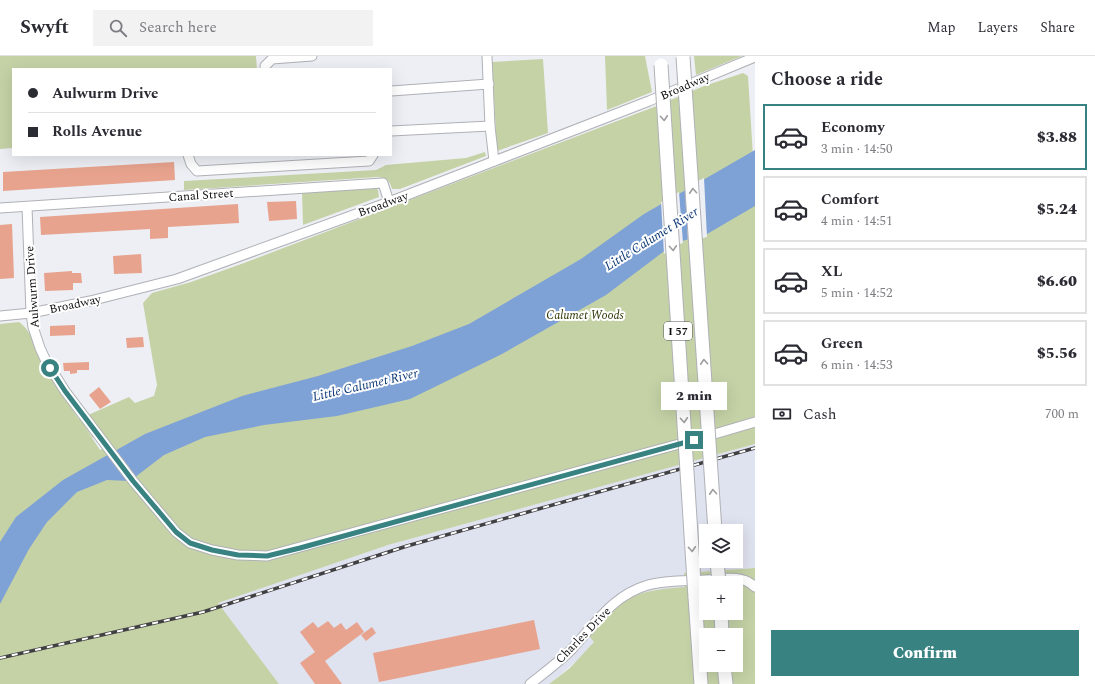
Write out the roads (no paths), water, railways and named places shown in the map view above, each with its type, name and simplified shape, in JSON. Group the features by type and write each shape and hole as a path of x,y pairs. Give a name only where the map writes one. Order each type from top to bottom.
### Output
{"highway":[{"name":"I 57","path":"683,56 716,524"},
{"name":"I 57","path":"660,61 700,684"},
{"path":"725,672 726,684"}],"street":[{"path":"265,68 265,66 272,59 312,56"},
{"path":"487,56 490,126 494,161"},
{"name":"Broadway","path":"0,316 31,313 112,297 177,279 388,202 649,101 755,57"},
{"path":"392,91 489,84"},
{"path":"392,131 490,126"},
{"path":"188,156 191,164 197,171 369,162 372,156"},
{"name":"Canal Street","path":"0,208 383,183 388,202"},
{"name":"Aulwurm Drive","path":"27,207 31,313 40,348 54,375 133,481 176,532 190,543 212,550 238,555 267,556 694,440 755,422"},
{"name":"Charles Drive","path":"530,684 562,658 616,601 638,589 662,583 732,578 745,580 755,587"}],"water":[{"name":"Little Calumet River","path":"755,150 755,206 707,234 675,243 606,295 502,354 410,399 337,416 264,425 205,437 164,455 130,481 107,480 77,492 47,522 29,549 0,604 0,542 16,517 63,480 145,434 242,396 318,376 412,346 469,324 581,259 644,214"}],"railway":[{"path":"0,658 203,612 407,546 755,448"}],"park label":[{"name":"Calumet Woods","path":"585,315"}]}
